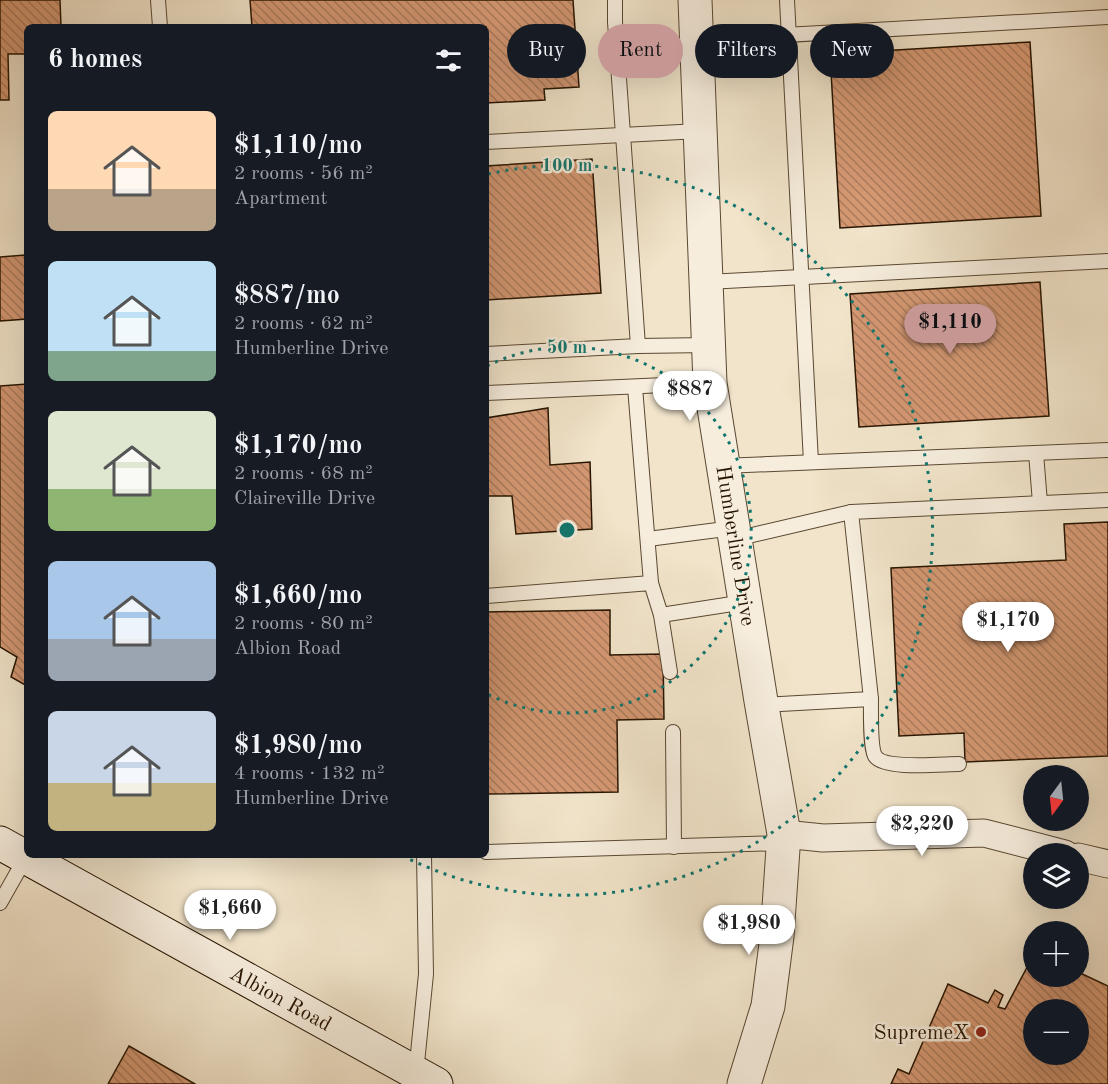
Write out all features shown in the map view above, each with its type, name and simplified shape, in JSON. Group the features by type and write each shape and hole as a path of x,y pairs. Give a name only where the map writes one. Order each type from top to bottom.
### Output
{"street":[{"name":"Humberline Drive","path":"695,0 696,24"},
{"name":"Humberline Drive","path":"698,78 710,383 784,839 777,936 768,1006 744,1084"},
{"path":"784,839 984,833 1023,843"},
{"name":"Albion Road","path":"27,858 426,1079"},
{"path":"1089,860 1108,864"}],"lane":[{"path":"158,0 160,24"},
{"path":"615,0 622,135 638,346"},
{"path":"787,0 788,24"},
{"path":"798,34 1108,17"},
{"path":"791,78 811,462"},
{"path":"489,142 700,131"},
{"path":"707,282 1108,261"},
{"path":"489,354 638,346 709,345"},
{"path":"489,393 710,383"},
{"path":"635,387 651,583 661,615 670,672"},
{"path":"723,466 1108,450"},
{"path":"1036,453 1040,503"},
{"path":"648,539 734,533 851,512 1108,500"},
{"path":"851,512 871,699 874,755 880,761 893,765 959,764"},
{"path":"489,596 651,583"},
{"path":"661,615 745,602"},
{"path":"762,705 871,699"},
{"path":"673,732 674,847"},
{"path":"489,852 674,847 784,839"},
{"path":"0,903 13,850"},
{"path":"424,858 426,1079"}],"building":[{"path":"0,0 60,0 61,24 24,24 24,54 8,54 9,100 0,100"},
{"path":"250,0 573,0 575,24 507,24 507,78 578,78 579,87 544,89 545,100 489,103 489,24 252,24"},
{"path":"1030,42 1041,216 840,228 831,78 894,78 894,50"},
{"path":"592,159 601,293 489,300 489,166"},
{"path":"24,255 24,319 0,321 0,257"},
{"path":"1040,282 1049,416 859,427 850,294"},
{"path":"24,384 24,684 11,677 17,657 0,647 0,386"},
{"path":"548,408 550,465 590,462 592,529 516,534 512,496 489,496 489,418"},
{"path":"1108,522 1108,756 965,762 964,733 899,736 891,568 1066,560 1064,524"},
{"path":"610,610 610,655 663,654 664,719 617,720 618,792 489,794 489,612"},
{"name":"SupremeX","path":"1023,975 1023,987 1089,987 1089,977 1108,986 1108,1084 891,1084 898,1069 909,1074 948,984 988,1003 995,990 1003,995 998,1007 1005,1009"},
{"path":"129,1046 195,1084 108,1084"}],"place":[{"name":"SupremeX","path":"981,1032"}]}
